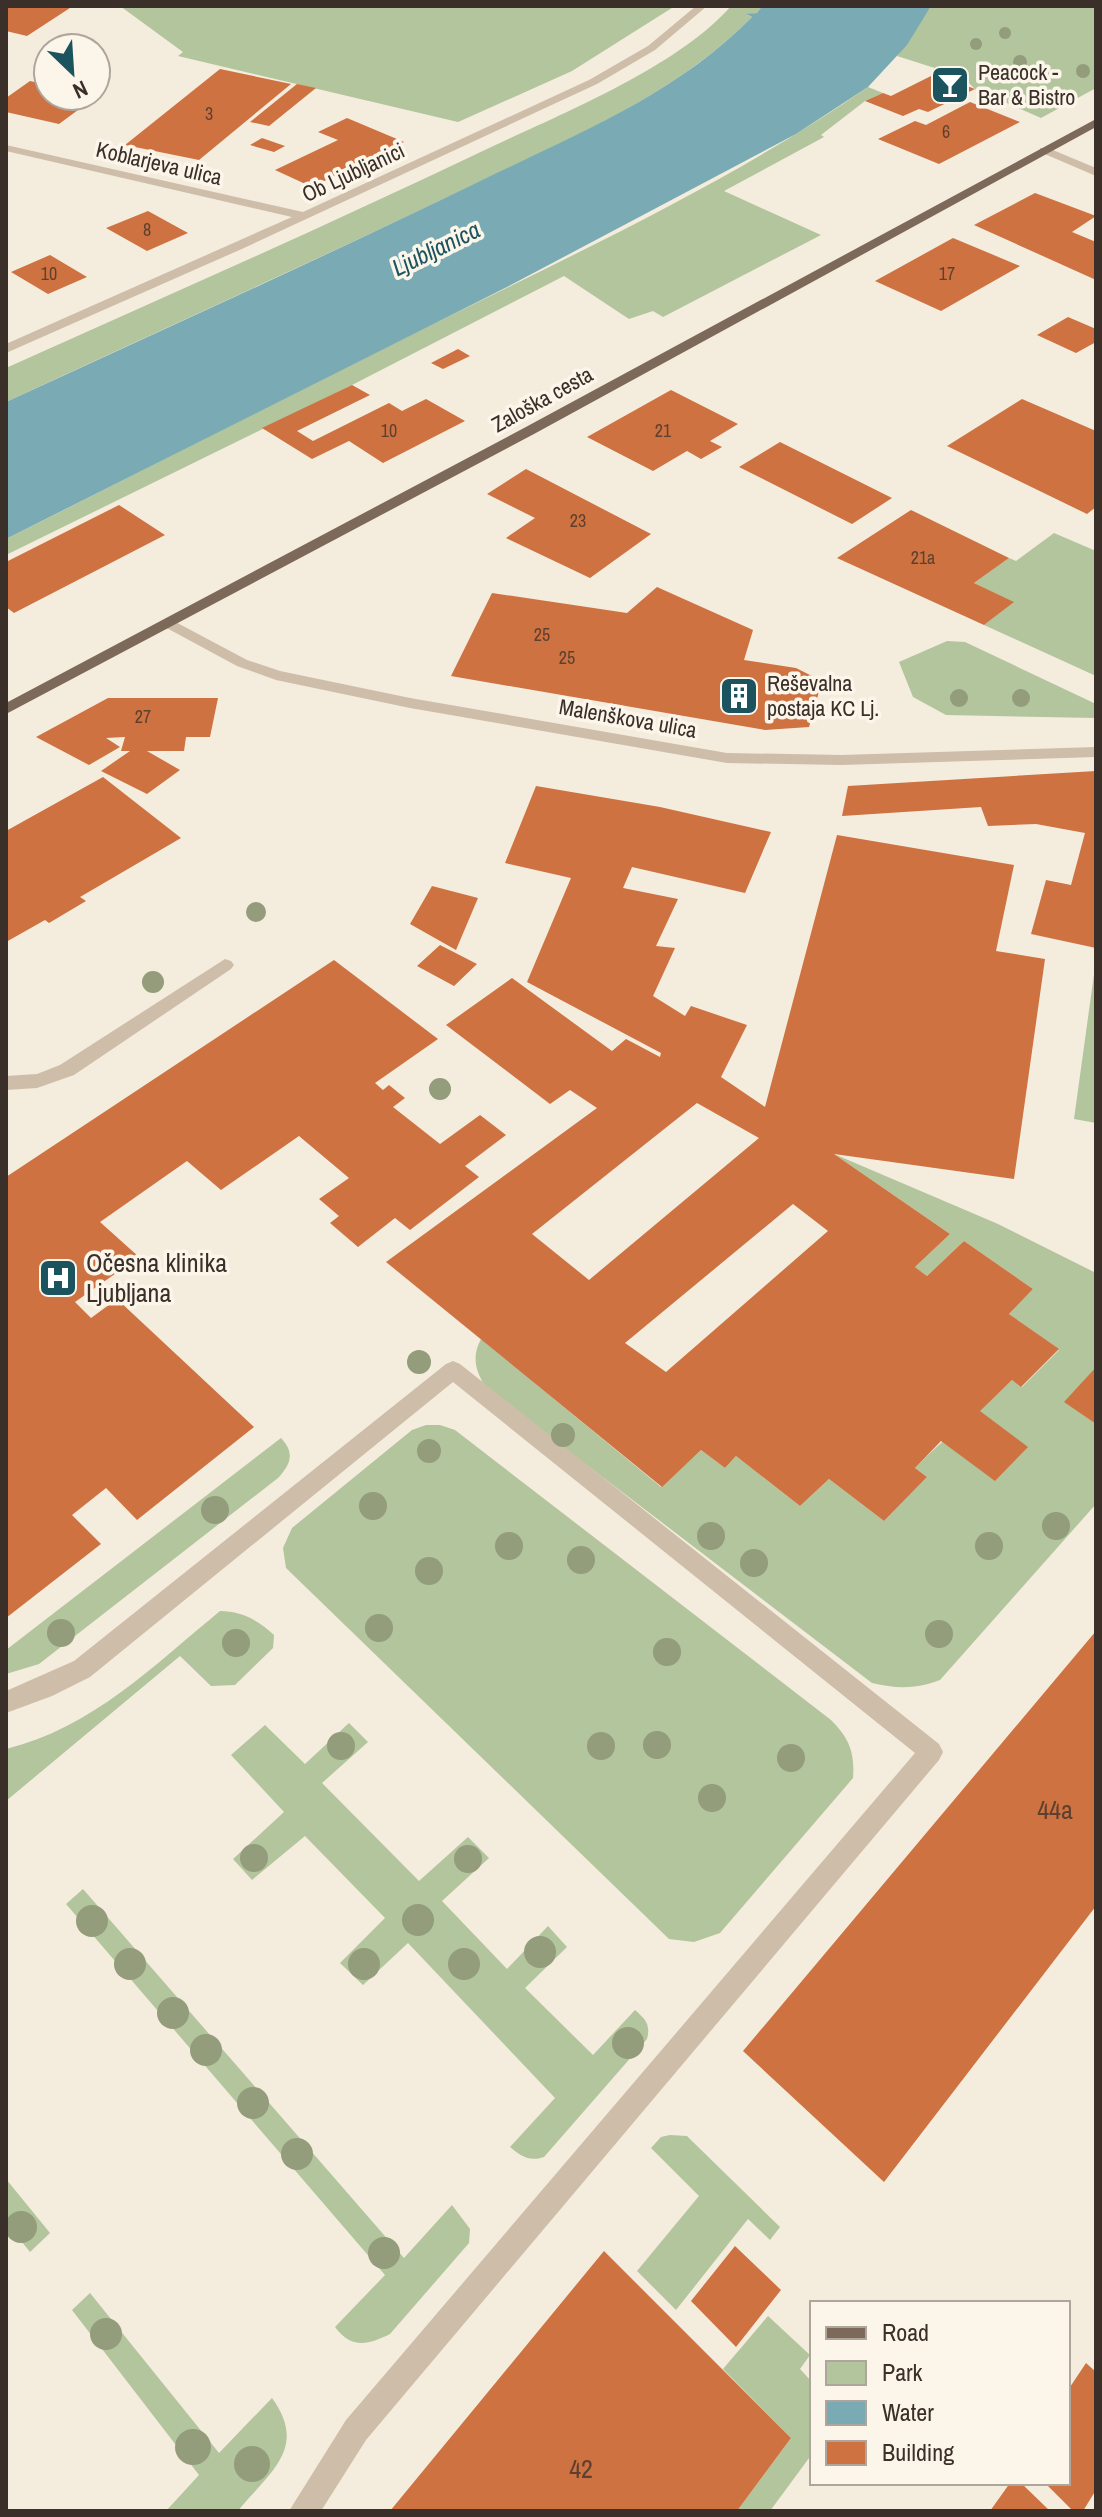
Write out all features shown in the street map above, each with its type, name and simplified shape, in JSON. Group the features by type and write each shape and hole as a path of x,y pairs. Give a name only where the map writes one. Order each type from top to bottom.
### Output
{"main road":[{"name":"Zaloška cesta","path":"6,709 529,431 1096,122"}],"street":[{"name":"Ob Ljubljanici","path":"6,349 304,216 591,82 676,30 702,6"},
{"name":"Koblarjeva ulica","path":"6,148 304,216"},
{"path":"1044,150 1096,172"},
{"name":"Malenškova ulica","path":"168,623 242,663 276,675 410,703 727,758 842,760 1096,752"},
{"path":"6,1083 25,1084 46,1080 67,1070 225,965"},
{"path":"6,1702 82,1669 453,1370 931,1752 356,2430 304,2511"}],"green space":[{"path":"120,6 675,6 572,71 458,122 178,56 183,52"},
{"path":"731,6 762,6 757,13 747,15 752,17 689,70 618,114 353,242 6,402 6,368 307,233 583,104 681,49"},
{"path":"931,6 1096,6 1096,88 1041,118 975,89 963,77 897,56"},
{"path":"868,87 883,93 865,101 821,135 824,137 724,191 821,235 663,317 653,311 629,319 564,276 352,385 6,555 6,539 655,213 764,153"},
{"path":"1054,533 1096,551 1096,676 984,625 1013,602 974,583 1009,558 1016,561"},
{"path":"947,641 965,642 1096,704 1096,718 946,715 913,697 899,662"},
{"path":"1096,967 1096,1123 1074,1119"},
{"path":"834,1154 998,1224 1096,1273 1096,1367 1065,1402 1096,1424 1096,1504 940,1680 915,1686 872,1683 486,1388 476,1364 481,1339 661,1487 701,1450 725,1468 736,1456 800,1506 829,1479 884,1521 927,1477 915,1468 926,1457 1012,1380 1022,1387 1059,1350 1009,1314 1033,1289 964,1241 927,1276 915,1267 950,1234"},
{"path":"426,1425 455,1430 831,1720 846,1739 852,1753 853,1778 720,1933 694,1942 669,1939 286,1568 283,1548 292,1528 412,1430"},
{"path":"281,1438 290,1458 278,1478 39,1664 6,1674 6,1650"},
{"path":"220,1611 249,1617 274,1635 273,1648 235,1685 211,1686 180,1656 6,1801 6,1749 37,1739 94,1711 146,1673"},
{"path":"349,1723 368,1742 322,1783 419,1881 468,1837 489,1858 442,1901 507,1969 548,1926 567,1947 525,1988 593,2055 635,2010 646,2022 647,2039 544,2157 526,2157 510,2147 555,2098 408,1943 363,1985 340,1963 385,1918 305,1836 252,1880 233,1859 284,1812 231,1755 265,1725 305,1764"},
{"path":"83,1889 404,2258 452,2205 470,2229 469,2243 390,2334 360,2343 347,2339 335,2327 385,2275 66,1904"},
{"path":"687,2136 780,2227 770,2240 748,2219 676,2310 637,2271 699,2196 651,2148 661,2137"},
{"path":"6,2179 50,2233 30,2252 6,2222"},
{"path":"90,2293 219,2453 272,2398 287,2432 285,2446 272,2472 238,2511 166,2511 199,2475 72,2310"},
{"path":"768,2316 810,2355 800,2369 810,2380 810,2457 770,2511 737,2511 791,2438 723,2369"}],"water":[{"name":"Ljubljanica","path":"762,6 931,6 907,45 868,87 796,134 507,287 6,539 6,402 361,238 622,111 691,69 752,17 746,14 757,13"}],"building":[{"path":"6,6 73,6 27,36 6,31"},
{"path":"220,69 291,84 199,160 125,145"},
{"path":"935,74 975,89 928,112 919,109 903,116 865,101 883,93 891,96"},
{"path":"30,81 32,112 75,112 59,124 6,112 6,98"},
{"path":"297,84 316,88 269,126 250,122"},
{"path":"970,102 1020,122 939,164 878,139 915,121 926,125"},
{"path":"347,118 404,142 312,187 275,170 338,140 318,132"},
{"path":"262,138 285,146 274,152 250,145"},
{"path":"1035,193 1096,216 1072,232 1096,242 1096,280 974,225"},
{"path":"148,211 188,233 147,251 106,228"},
{"path":"953,238 1020,266 941,311 875,281"},
{"path":"50,255 87,277 48,294 11,272"},
{"path":"1068,317 1096,329 1096,342 1076,353 1037,335"},
{"path":"458,349 470,356 443,369 431,363"},
{"path":"352,385 370,395 297,431 313,441 389,403 402,411 426,399 465,421 383,463 349,441 312,459 262,428"},
{"path":"671,390 738,424 710,441 722,447 701,459 687,451 653,471 587,437"},
{"path":"1022,399 1096,431 1096,507 1087,514 947,446"},
{"path":"780,442 892,498 852,524 739,467"},
{"path":"526,469 651,534 590,578 506,538 535,518 487,494"},
{"path":"119,505 165,535 14,613 6,607 6,562"},
{"path":"911,510 1009,558 974,583 1014,602 984,625 837,558"},
{"path":"657,587 753,630 744,660 796,668 822,681 809,727 765,730 451,676 492,593 627,613"},
{"path":"108,698 218,698 210,737 186,737 184,751 147,751 180,770 147,794 101,771 130,751 121,751 125,737 106,738 120,747 89,765 36,737"},
{"path":"1096,771 1096,948 1031,934 1046,880 1071,885 1085,833 1036,824 988,826 981,807 842,816 848,786"},
{"path":"103,777 181,838 80,897 86,901 49,923 45,920 6,942 6,831"},
{"path":"536,786 660,807 771,832 745,893 632,867 623,888 678,899 656,946 675,948 653,996 685,1016 691,1006 747,1025 721,1077 765,1107 837,835 1014,865 996,951 1045,959 1014,1179 834,1154 950,1234 915,1267 927,1276 964,1241 1033,1289 1009,1314 1059,1349 1021,1387 1012,1380 980,1411 1028,1447 995,1481 941,1441 915,1468 927,1477 884,1521 829,1479 800,1506 736,1456 725,1468 701,1450 662,1487 386,1262 597,1108 570,1090 550,1104 446,1025 512,978 612,1051 626,1039 660,1057 661,1053 527,982 571,878 505,863","holes":["697,1103 759,1138 589,1280 532,1234","793,1204 828,1231 666,1372 625,1343"]},
{"path":"432,886 478,898 456,950 410,924"},
{"path":"440,945 477,964 454,986 417,966"},
{"name":"Očesna klinika Ljubljana","path":"334,960 438,1039 375,1083 383,1090 389,1085 405,1098 393,1107 440,1144 480,1115 506,1135 465,1166 479,1177 410,1230 395,1218 358,1247 330,1223 339,1216 319,1199 349,1178 299,1136 221,1190 187,1161 100,1222 139,1257 75,1302 91,1318 117,1299 254,1427 137,1520 106,1488 72,1515 101,1544 6,1618 6,1177"},
{"path":"1096,1367 1096,1424 1064,1402"},
{"path":"1096,1631 1096,1906 884,2182 743,2051"},
{"path":"735,2246 781,2290 736,2347 691,2301"},
{"path":"604,2251 791,2438 737,2511 390,2511"},
{"path":"1086,2363 1096,2372 1096,2490 1083,2511 1073,2511 1047,2485 1070,2485 1070,2387"},
{"path":"1009,2485 1023,2485 1050,2511 990,2511"}],"place":[{"name":"Peacock - Bar & Bistro","path":"950,85"},
{"name":"Reševalna postaja KC Lj.","path":"739,696"},
{"name":"Očesna klinika Ljubljana","path":"58,1278"}]}
